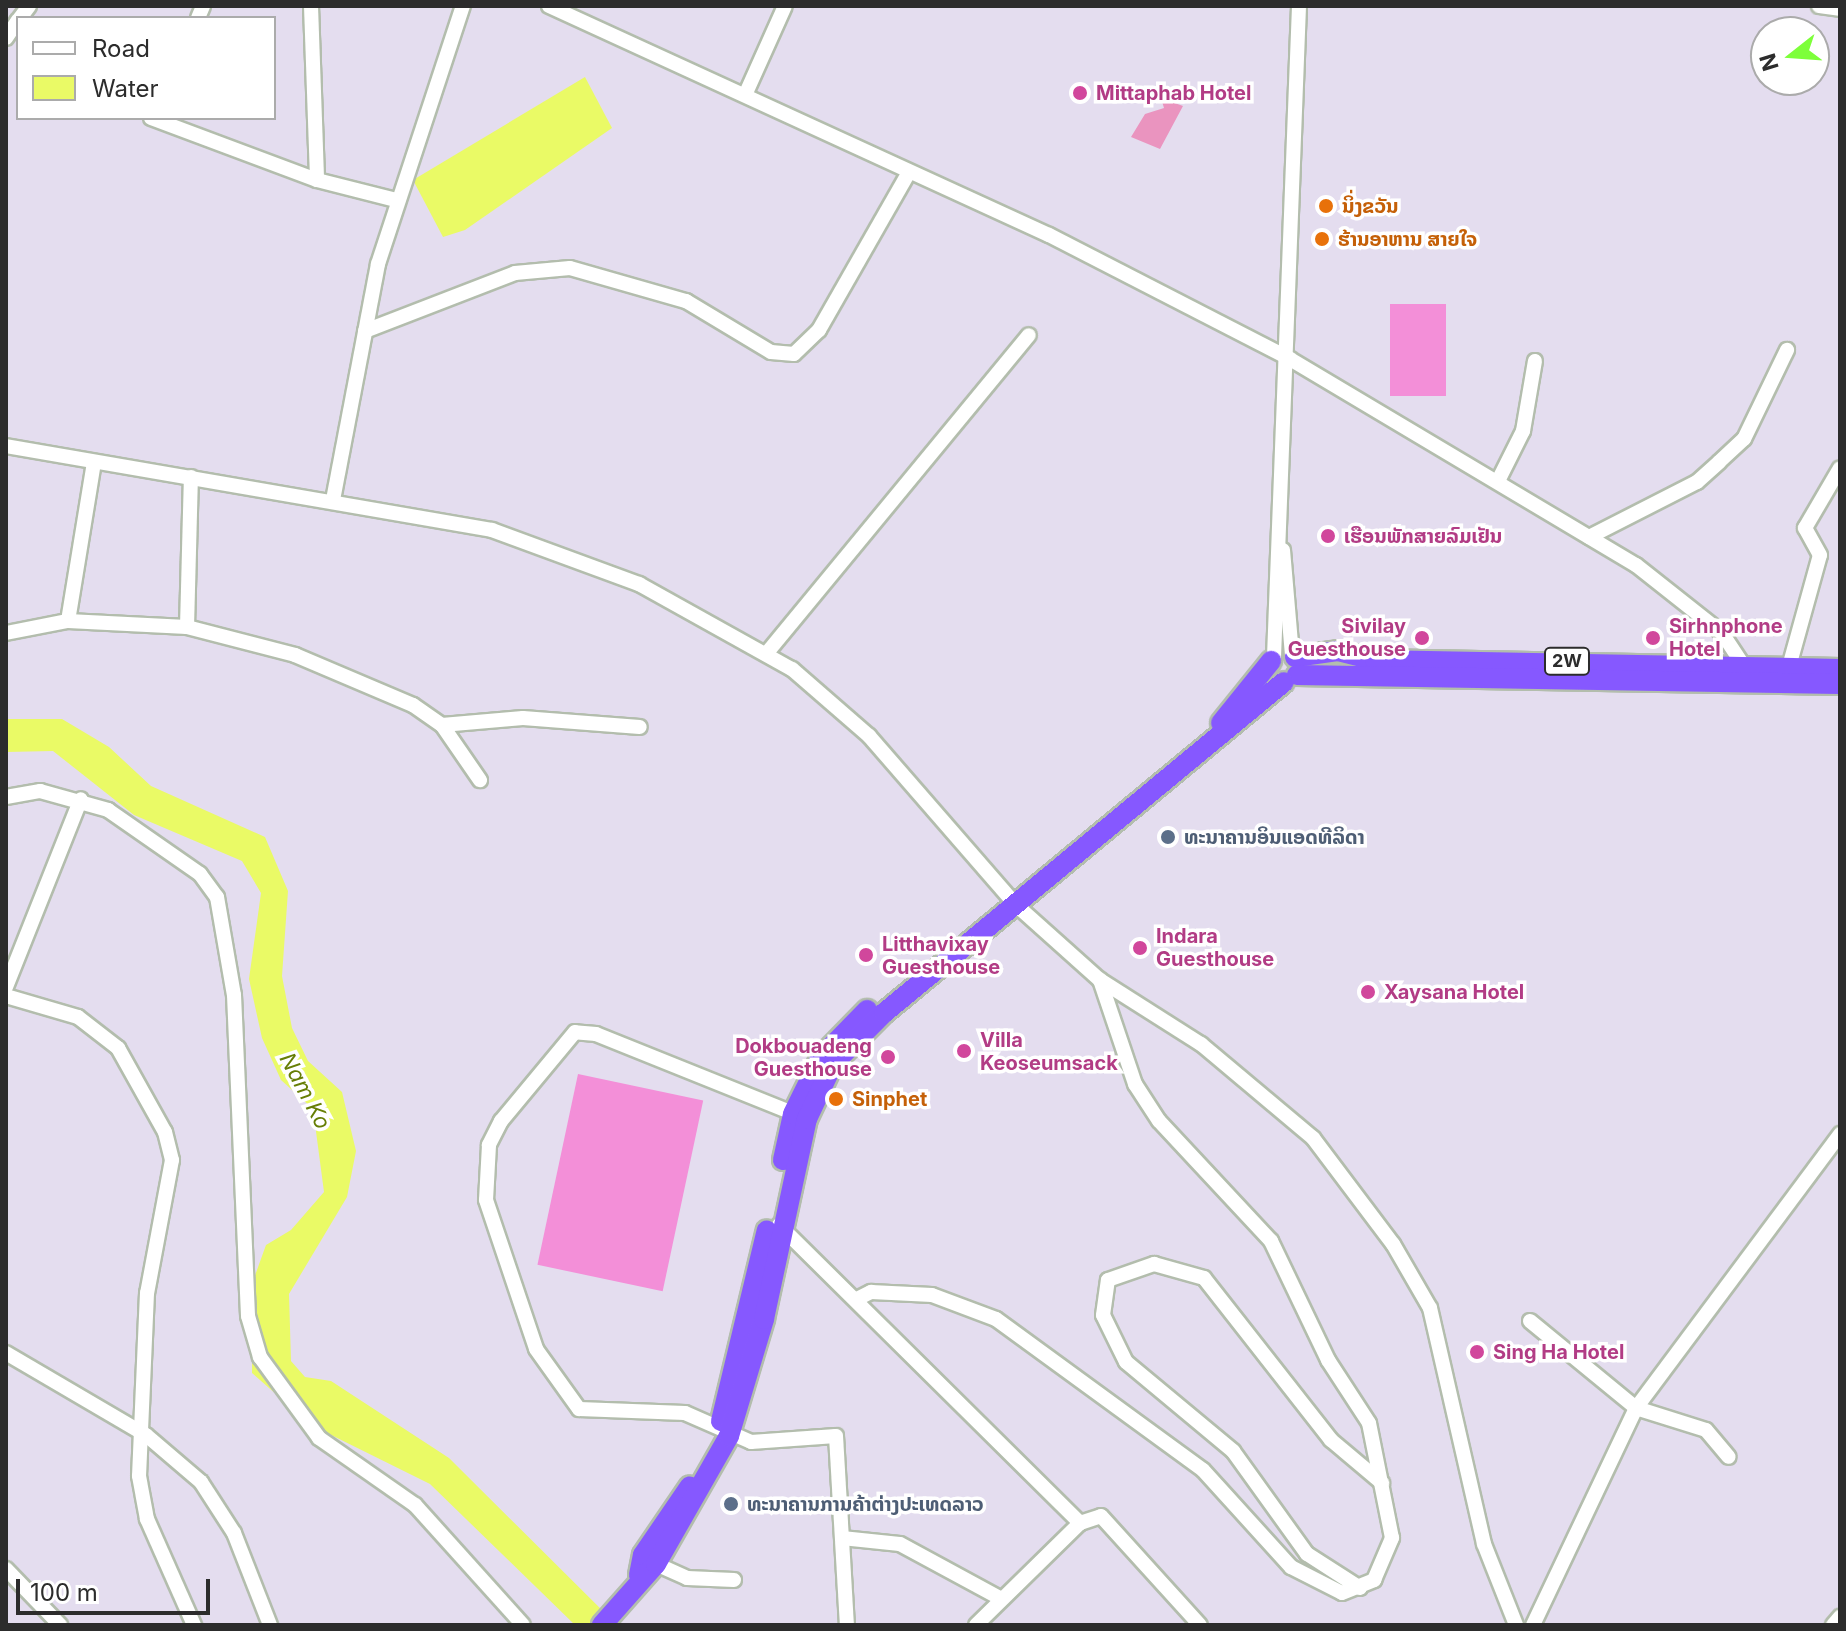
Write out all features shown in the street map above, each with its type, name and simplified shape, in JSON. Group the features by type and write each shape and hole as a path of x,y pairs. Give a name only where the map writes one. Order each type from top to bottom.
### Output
{"highway":[{"name":"2W","path":"1286,664 1338,651 1375,660 1749,673 1840,669"},
{"path":"602,1625 641,1576 643,1555 685,1496 723,1433 800,1116 853,1041 1012,900 1238,717 1286,664"},
{"name":"2W","path":"1787,673 1840,684"}],"street":[{"path":"311,6 317,180"},
{"path":"333,500 365,331 396,200 463,6"},
{"path":"549,6 746,93 1290,359 1499,479 1683,600 1722,633 1749,673"},
{"path":"746,93 785,6"},
{"path":"1286,664 1281,526 1290,359 1299,6"},
{"path":"1819,6 1840,9"},
{"path":"156,120 317,180 396,200"},
{"path":"365,331 515,273 570,268 686,301 771,352 794,354 819,330 909,172"},
{"path":"766,654 1029,335"},
{"path":"1589,537 1697,482 1736,446 1787,350"},
{"path":"1499,479 1523,431 1535,361"},
{"path":"6,446 333,500 492,530 567,554 639,584 766,654 869,736 1012,900 1100,980 1276,1102 1313,1138 1393,1244 1430,1308 1484,1544 1516,1625"},
{"path":"68,621 94,462"},
{"path":"1787,673 1820,555 1805,528 1840,468"},
{"path":"187,627 191,477"},
{"path":"6,633 68,621 187,627 295,655 413,705 442,725 480,780"},
{"path":"442,725 523,718 640,727"},
{"path":"6,797 40,791 81,799 200,874 217,897 234,995 248,1316 260,1357 319,1438 415,1505 523,1625"},
{"path":"6,987 81,799"},
{"path":"857,1299 871,1292 932,1295 996,1319 1192,1461 1291,1567 1323,1588 1360,1588 1388,1561 1392,1538 1369,1423 1328,1360 1288,1268 1143,1096 1100,980"},
{"path":"6,996 78,1017 118,1048 165,1132 172,1160 147,1293 146,1435 142,1499 194,1625"},
{"path":"800,1116 596,1034 575,1032 530,1082 489,1145 486,1200 504,1269 567,1400 587,1413 685,1413 723,1433 836,1436 847,1625"},
{"path":"1533,1625 1636,1408 1840,1134"},
{"path":"775,1224 857,1299 1080,1523"},
{"path":"1360,1588 1307,1554 1233,1451 1126,1362 1103,1315 1108,1280 1154,1264 1204,1278 1331,1440 1382,1483"},
{"path":"1530,1321 1636,1408 1706,1430 1729,1457"},
{"path":"6,1353 146,1435 218,1505 270,1625"},
{"path":"976,1625 998,1597 1080,1523 1101,1516 1116,1526 1200,1625"},
{"path":"842,1538 900,1544 998,1597"},
{"path":"6,1569 60,1625"},
{"path":"641,1576 734,1580"},
{"path":"1833,1625 1840,1617"}],"shaded area":[{"path":"1161,98 1183,106 1160,149 1131,137 1145,114 1164,108"},
{"path":"1390,304 1446,304 1446,396 1390,396"},
{"path":"578,1074 703,1101 663,1291 537,1265"}],"water":[{"path":"585,77 612,128 465,230 443,237 413,180"},
{"name":"Nam Ko","path":"6,719 62,719 109,747 151,786 265,837 288,891 282,976 292,1028 308,1061 342,1092 356,1151 347,1197 289,1294 291,1361 305,1377 331,1381 449,1458 617,1625 575,1625 430,1484 311,1425 252,1373 253,1281 266,1245 291,1230 324,1192 313,1109 281,1080 262,1038 249,979 261,893 242,861 134,815 53,751 6,752"}],"place":[{"name":"Mittaphab Hotel","path":"1080,93"},
{"name":"ນິ່ງຂວັນ","path":"1326,206"},
{"name":"ຮ້ານອາຫານ ສາຍໃຈ","path":"1322,239"},
{"name":"ເຮືອນພັກສາຍລົມເຢັນ","path":"1328,536"},
{"name":"Sivilay Guesthouse","path":"1422,638"},
{"name":"Sirhnphone Hotel","path":"1653,638"},
{"name":"ທະນາຄານອິນແອດທີລິດາ","path":"1168,837"},
{"name":"Indara Guesthouse","path":"1140,948"},
{"name":"Litthavixay Guesthouse","path":"866,955"},
{"name":"Xaysana Hotel","path":"1368,992"},
{"name":"Villa Keoseumsack","path":"964,1051"},
{"name":"Dokbouadeng Guesthouse","path":"888,1057"},
{"name":"Sinphet","path":"836,1099"},
{"name":"Sing Ha Hotel","path":"1477,1352"},
{"name":"ທະນາຄານການຄ້າຕ່າງປະເທດລາວ","path":"731,1504"}]}
